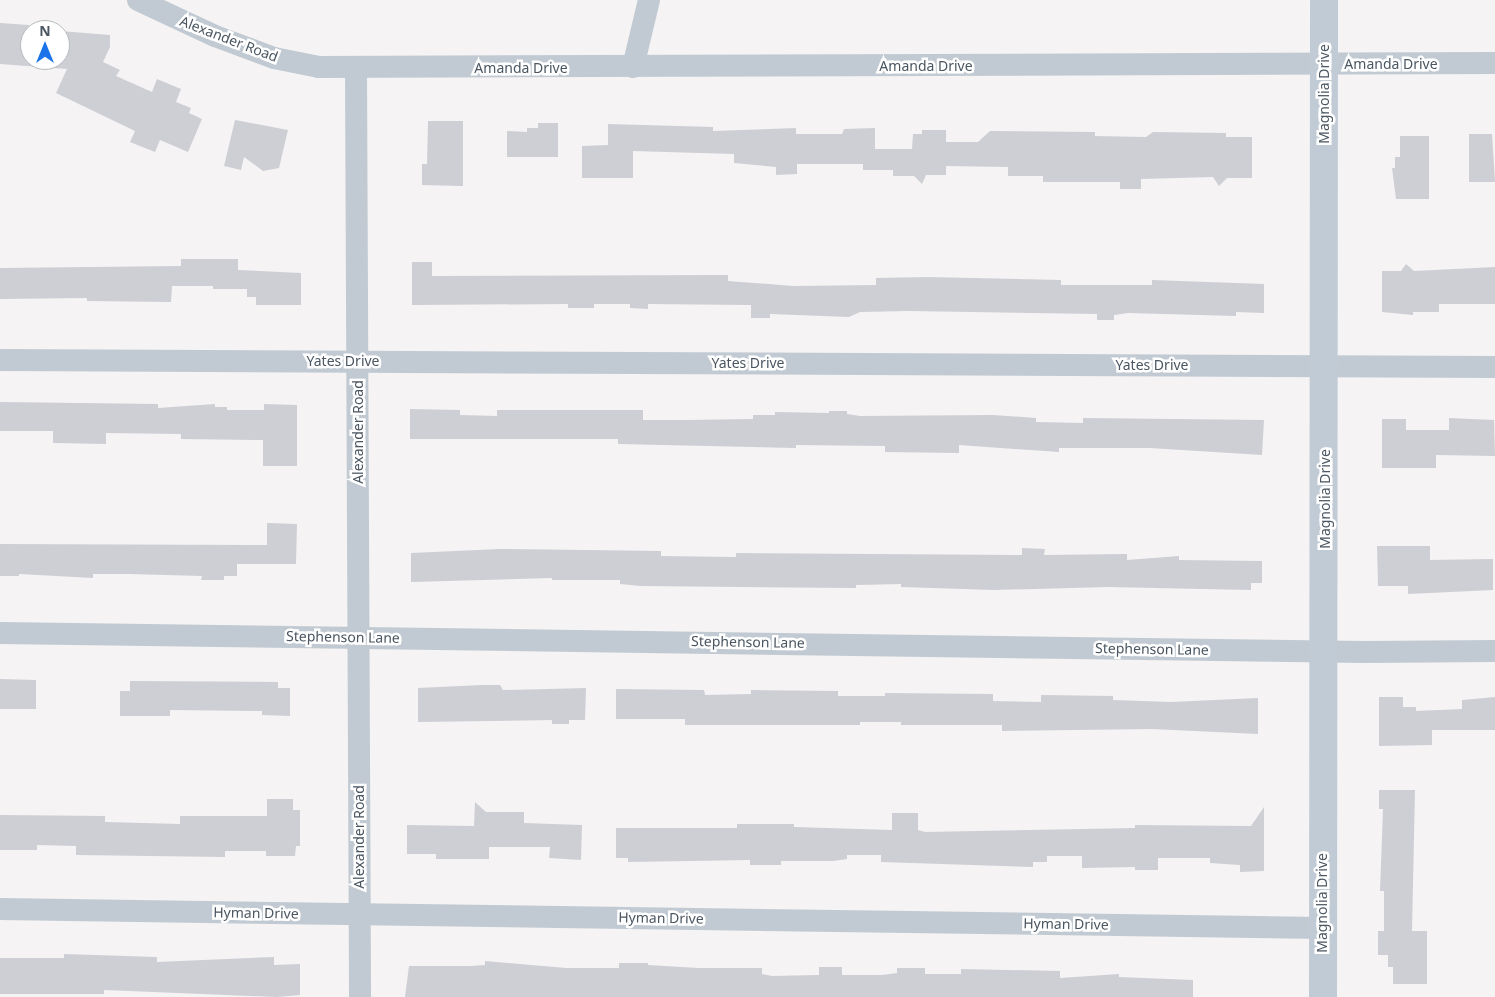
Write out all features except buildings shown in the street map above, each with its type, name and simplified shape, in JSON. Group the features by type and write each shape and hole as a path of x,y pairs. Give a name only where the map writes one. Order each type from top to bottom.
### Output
{"street":[{"name":"Alexander Road","path":"138,0 215,36 274,58 319,67 356,68 360,997"},
{"path":"633,67 649,0"},
{"name":"Magnolia Drive","path":"1323,997 1324,0"},
{"name":"Amanda Drive","path":"356,68 1495,64"},
{"name":"Yates Drive","path":"0,360 1495,367"},
{"name":"Stephenson Lane","path":"0,633 1324,651 1495,651"},
{"name":"Hyman Drive","path":"0,909 1322,928"}]}
